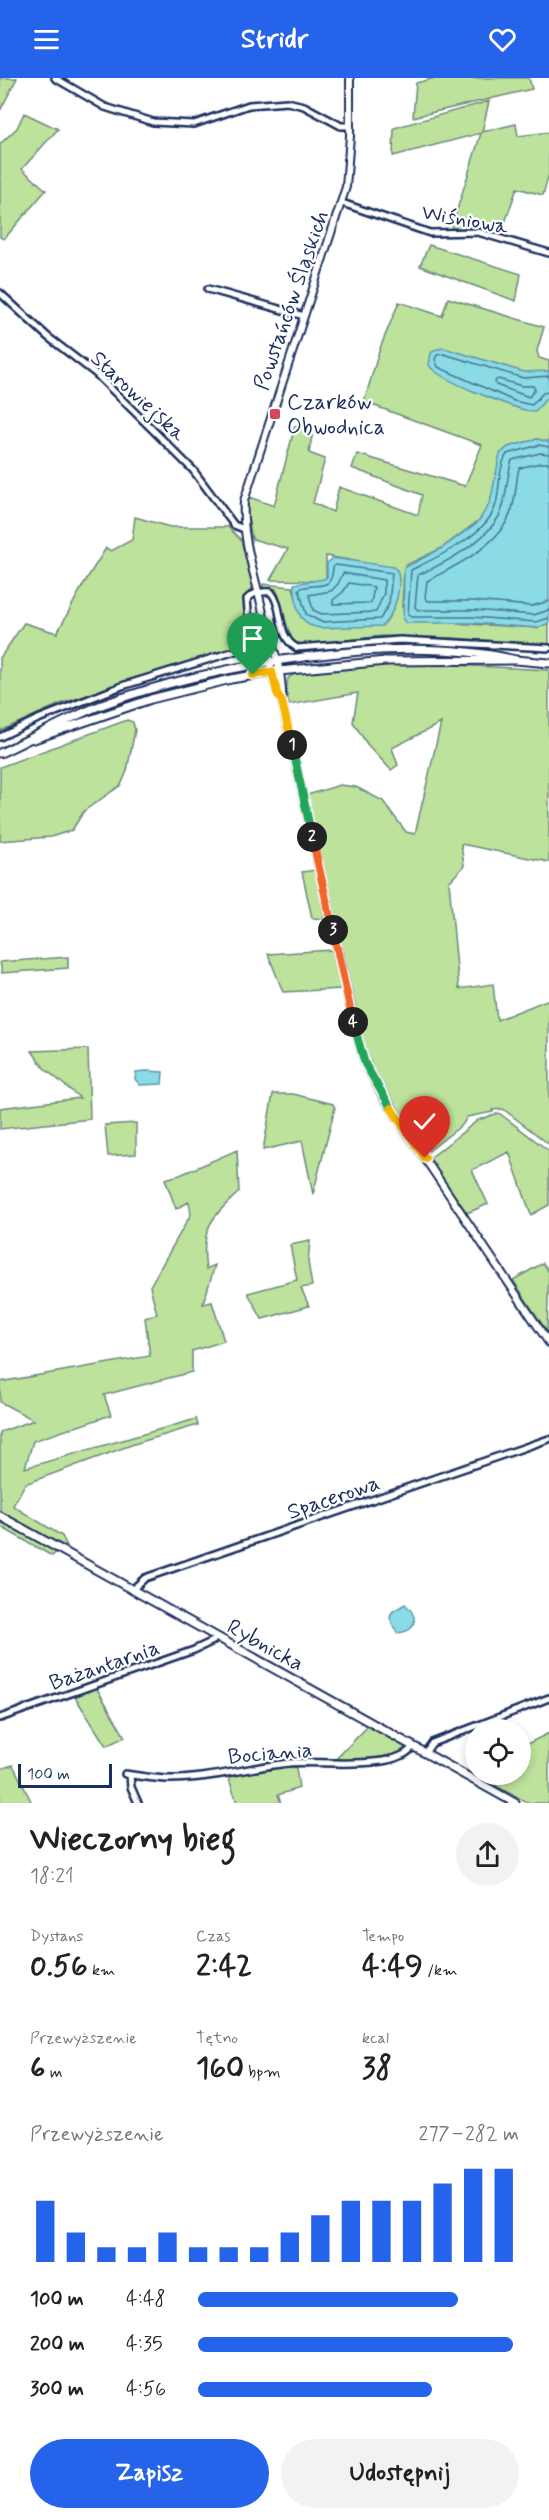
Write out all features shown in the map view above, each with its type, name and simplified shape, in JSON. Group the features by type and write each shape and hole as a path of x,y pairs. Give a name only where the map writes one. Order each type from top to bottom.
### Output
{"main road":[{"path":"0,753 67,719 125,697 197,677 273,662 353,653 411,651 479,654 549,663"},
{"path":"28,740 151,699 275,671 379,661 516,660"},
{"name":"Rybnicka","path":"0,1516 515,1803"}],"street":[{"path":"55,78 105,107 153,123 194,124 249,105 287,102 304,106 341,126 350,126"},
{"name":"Powstańców Śląskich","path":"350,78 349,165 342,203 246,489 243,512 244,529 275,671 277,693 282,702 354,1029 365,1064 384,1098 549,1343"},
{"name":"Wiśniowa","path":"342,203 430,233 478,232 549,253"},
{"path":"208,289 304,316"},
{"name":"Starowiejska","path":"0,293 107,385 193,470 234,525 244,529"},
{"path":"0,737 122,686 242,649 250,634 246,613 247,600 258,593 271,592 274,595 284,635 297,648 420,640 549,648"},
{"name":"Spacerowa","path":"132,1590 145,1578 549,1439"},
{"name":"Bażantarnia","path":"0,1718 194,1650 216,1637"},
{"path":"425,1753 432,1743 549,1698"},
{"name":"Bociania","path":"138,1803 127,1774 167,1779 291,1763 353,1763 400,1757 409,1753 413,1746"}],"green space":[{"path":"0,78 17,78 0,111"},
{"path":"435,78 529,78 532,89 413,117 416,83"},
{"path":"489,101 482,132 516,124 518,136 549,132 549,174 543,195 517,188 501,234 451,229 481,133 393,156 394,128"},
{"path":"24,113 58,129 22,169 46,190 4,239 0,237 0,144 17,128"},
{"path":"429,245 521,274 516,301 420,266"},
{"path":"448,298 544,327 537,351 539,358 549,361 549,442 537,439 508,447 487,510 490,517 482,518 442,548 406,565 402,607 450,623 538,628 549,623 549,645 454,638 382,636 306,645 294,642 276,589 263,589 263,584 293,587 301,617 397,595 398,574 360,562 326,556 326,581 270,580 288,549 252,539 247,512 249,497 274,506 295,426 313,431 309,453 325,459 313,503 333,512 339,487 418,515 422,495 352,468 357,454 465,486 482,445 364,402 380,348 399,302 442,316"},
{"path":"135,517 170,527 228,527 241,540 253,587 244,600 247,634 243,645 60,704 0,731 0,658 24,623 57,633 106,548 111,551 132,540"},
{"path":"369,665 453,665 549,670 549,862 461,844 464,866 449,882 459,989 493,984 497,1020 549,999 549,1144 503,1109 467,1117 463,1124 426,1153 374,1070 365,1049 307,795 340,785 356,787 383,801 406,832 415,834 441,723 392,748 398,765 391,770 367,744 353,722 358,693 289,705 286,691 288,678 296,673"},
{"path":"127,720 133,722 135,730 127,771 121,785 84,811 72,830 51,837 0,841 0,767"},
{"path":"316,870 325,919 312,918 302,872"},
{"path":"332,950 342,989 283,992 268,954"},
{"path":"68,957 68,968 2,973 0,962"},
{"path":"88,1049 90,1119 0,1129 0,1108 80,1098 44,1068 32,1051"},
{"path":"273,1094 293,1094 333,1104 335,1108 313,1194 302,1141 263,1150"},
{"path":"499,1113 549,1151 549,1205 531,1215 509,1152 472,1170 488,1204 467,1213 429,1159 478,1120"},
{"path":"136,1123 136,1154 108,1156 105,1125"},
{"path":"237,1150 239,1192 215,1217 206,1234 205,1244 206,1269 215,1265 203,1304 212,1302 224,1341 192,1351 192,1372 104,1395 111,1415 33,1441 25,1468 196,1419 198,1425 134,1444 25,1484 13,1506 62,1536 68,1548 0,1511 0,1432 34,1420 0,1402 0,1382 150,1356 145,1318 157,1314 150,1286 191,1214 189,1202 176,1209 165,1179 180,1175"},
{"path":"310,1241 308,1262 312,1286 301,1288 309,1306 262,1319 248,1293 297,1280 290,1245"},
{"path":"543,1263 549,1272 547,1332 513,1280"},
{"path":"0,1521 56,1552 52,1556 1,1527"},
{"path":"96,1687 125,1737 106,1746 75,1697"},
{"path":"368,1726 408,1749 384,1758 334,1761"},
{"path":"549,1733 549,1803 527,1803 495,1785 531,1785 531,1742"},
{"path":"13,1765 32,1803 0,1803 0,1769"},
{"path":"291,1766 296,1768 299,1788 278,1795 281,1803 237,1803 228,1776"}],"water":[{"path":"444,348 524,372 549,371 549,395 535,412 506,404 459,385 445,378 429,365 431,353"},
{"path":"537,439 549,442 549,623 538,628 472,623 407,623 403,620 404,568 442,548 478,522 490,503 500,454 508,447"},
{"path":"333,558 393,567 397,570 399,584 397,600 387,621 382,626 320,628 309,625 301,617 297,608 294,584 327,577 327,563"},
{"path":"136,1072 163,1072 162,1084 140,1085 135,1079"},
{"path":"405,1604 413,1614 414,1623 404,1632 397,1633 390,1618 392,1612"}],"place":[{"name":"Czarków Obwodnica","path":"275,414"}],"route":[{"path":"253,675 272,672 277,693 282,702 354,1029 365,1064 384,1098 425,1158"}]}
